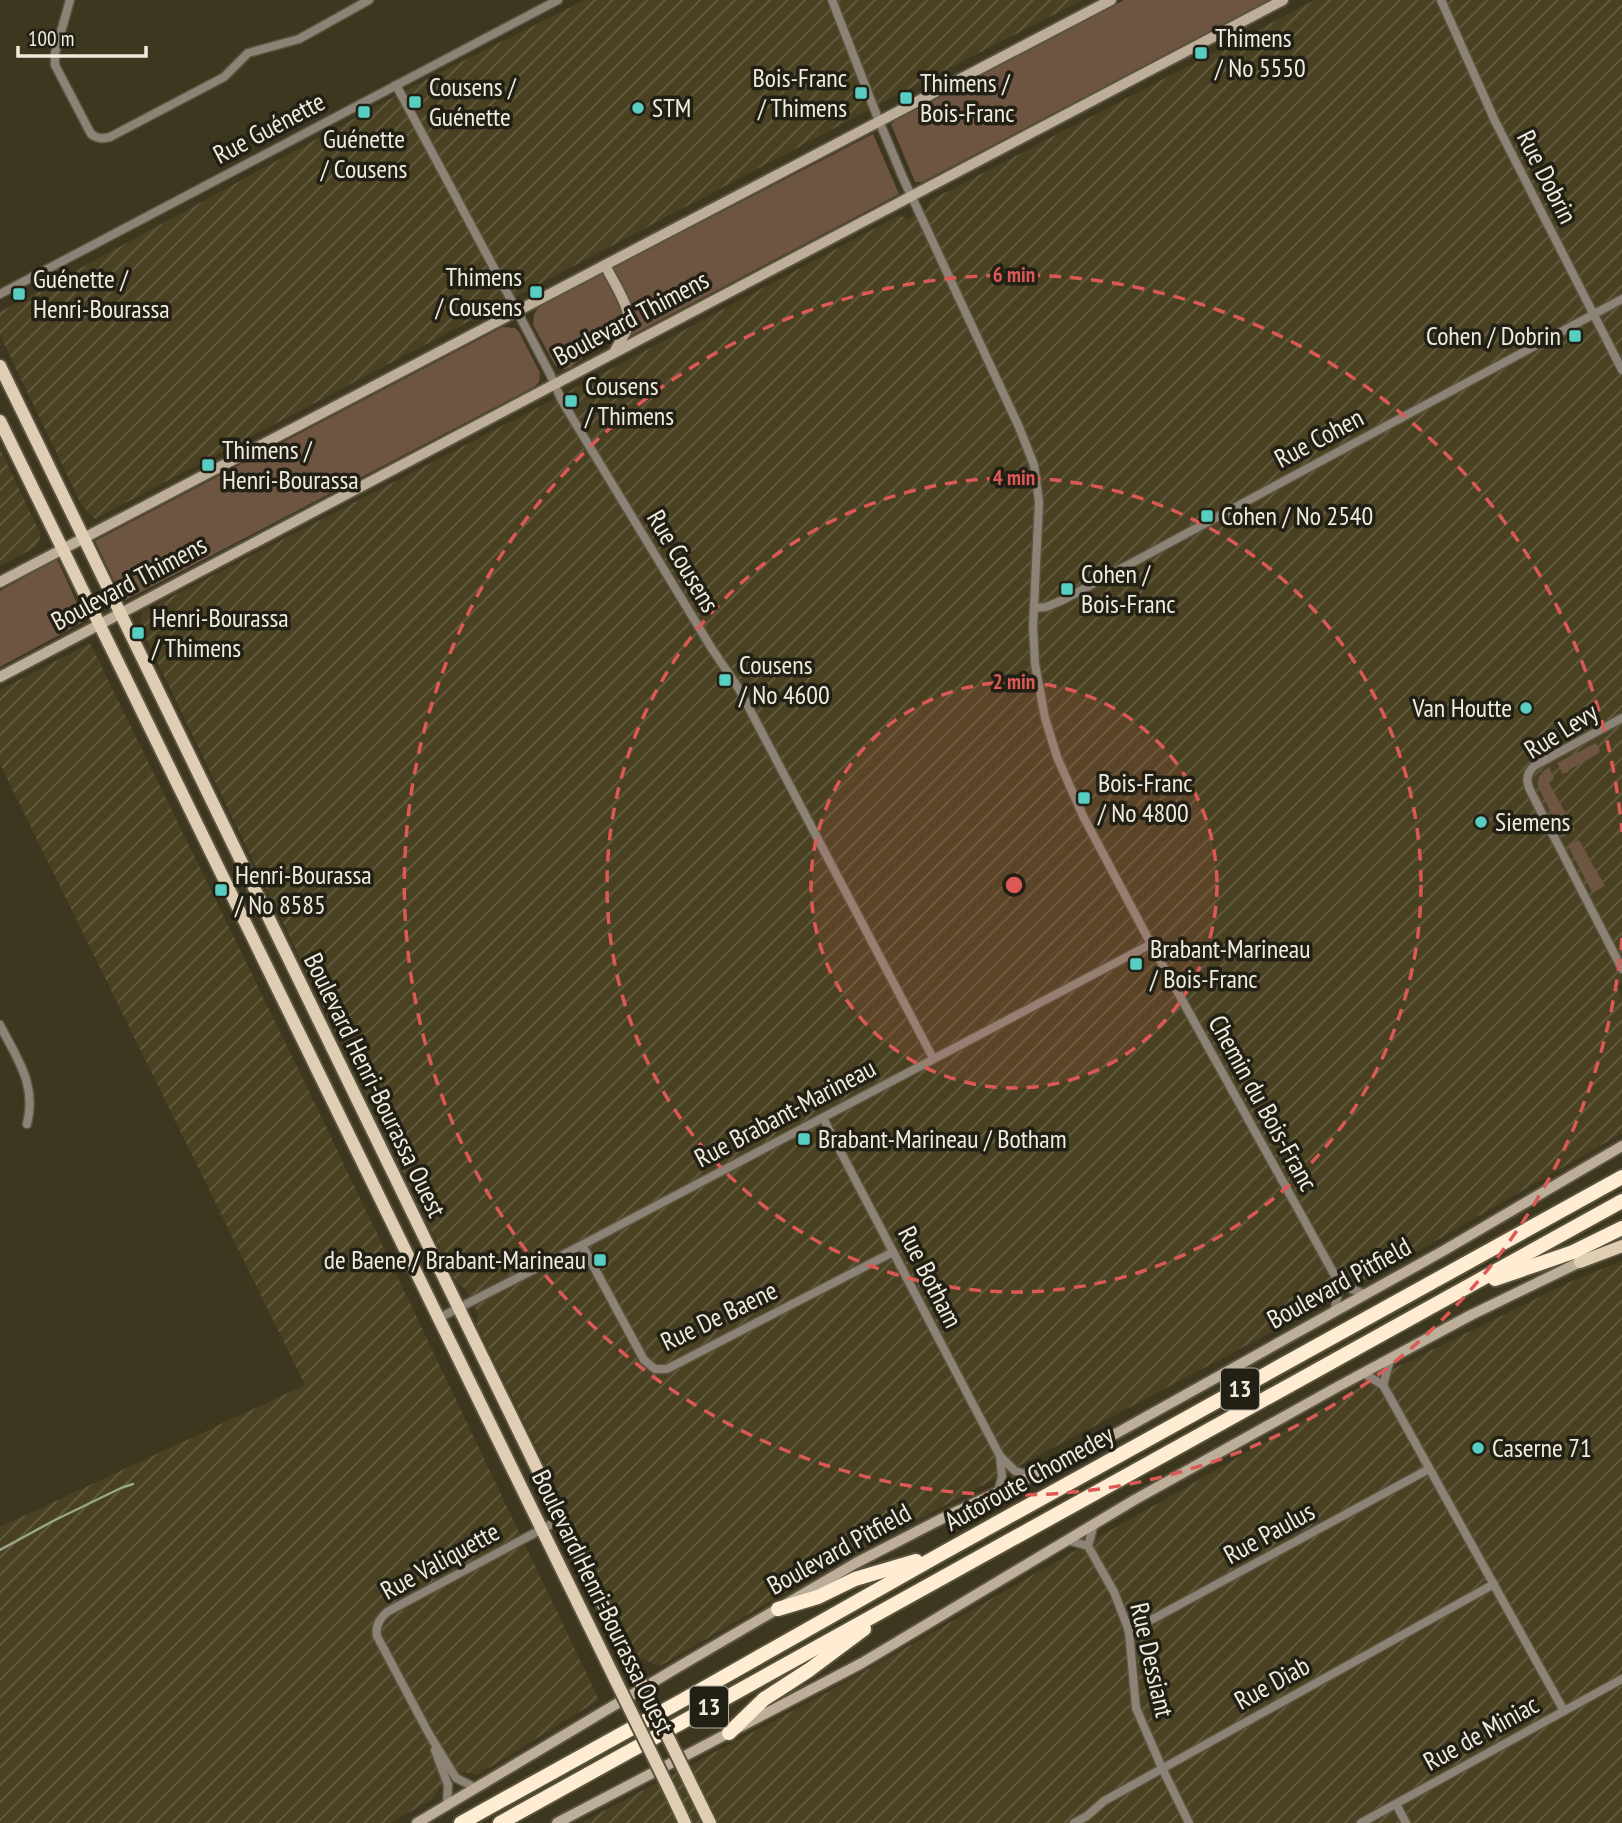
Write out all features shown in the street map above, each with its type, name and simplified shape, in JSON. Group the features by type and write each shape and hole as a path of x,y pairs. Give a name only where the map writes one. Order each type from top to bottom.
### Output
{"highway":[{"name":"Autoroute Chomedey","path":"461,1823 1622,1177"},
{"name":"Autoroute Chomedey","path":"500,1823 1622,1201"},
{"path":"1457,1293 1573,1251 1622,1228"},
{"path":"778,1609 818,1597 855,1579 941,1554"},
{"path":"729,1733 764,1699 808,1671 907,1597"}],"main road":[{"name":"Boulevard Henri-Bourassa Ouest","path":"0,366 710,1823"},
{"name":"Boulevard Henri-Bourassa Ouest","path":"0,421 685,1823"},
{"path":"1580,1262 1622,1246"}],"street":[{"path":"69,0 55,53 55,65 91,134 103,139 110,138 225,76 248,53 299,39 369,0"},
{"name":"Rue Guénette","path":"0,294 558,0"},
{"name":"Chemin du Bois-Franc","path":"832,0 879,121 1020,427 1034,465 1040,509 1033,643 1036,677 1046,725 1055,750 1083,816 1151,944 1340,1285"},
{"path":"0,582 1111,0"},
{"name":"Boulevard Thimens","path":"0,677 1283,0"},
{"name":"Rue Dobrin","path":"1441,0 1493,118 1622,370"},
{"name":"Rue Cousens","path":"396,85 568,412 706,640 739,689 933,1058"},
{"path":"604,265 629,317 628,326 615,351"},
{"name":"Rue Cohen","path":"1034,608 1057,603 1622,299"},
{"name":"Rue Levy","path":"1622,718 1534,766 1528,773 1527,782 1622,969"},
{"name":"Rue Brabant-Marineau","path":"439,1318 1151,944"},
{"path":"0,1026 30,1091 27,1124"},
{"name":"Rue Botham","path":"823,1118 1000,1456 1014,1471 1032,1476"},
{"name":"Boulevard Pitfield","path":"417,1823 856,1563 1117,1433 1491,1224 1622,1146"},
{"name":"Rue De Baene","path":"582,1245 644,1360 655,1369 667,1369 893,1252"},
{"path":"557,1823 862,1663 1094,1524 1391,1357 1580,1262"},
{"path":"1334,1312 1340,1285 1365,1294"},
{"path":"1383,1385 1391,1357"},
{"path":"1363,1373 1383,1385 1564,1711"},
{"path":"998,1492 1002,1477 1000,1456"},
{"name":"Rue Paulus","path":"1129,1632 1430,1469"},
{"name":"Rue Valiquette","path":"477,1788 458,1780 429,1734 377,1636 377,1625 379,1620 394,1608 561,1519"},
{"path":"1067,1540 1088,1546 1094,1524"},
{"name":"Rue Dessiant","path":"1088,1546 1114,1592 1129,1632 1136,1708 1189,1823"},
{"name":"Rue Diab","path":"1074,1823 1104,1801 1494,1584"},
{"name":"Rue de Miniac","path":"1361,1823 1622,1679"},
{"name":"Rue Valiquette","path":"429,1734 447,1785 447,1806"},
{"path":"1396,1804 1406,1823"}],"shaded area":[{"path":"585,0 1083,0 920,83 95,519 82,506 0,335 0,312 423,81"},
{"path":"1124,0 1269,0 922,182 915,182 891,125 894,121"},
{"path":"1315,0 1622,0 1622,983 1617,987 1622,997 1622,1133 1370,1279 1356,1282 1349,1276 1328,1286 1329,1293 1324,1302 1287,1324 834,1564 660,1666 639,1658 476,1323 478,1314 465,1289 456,1282 140,626 142,612 543,405 900,215 907,219 927,209 929,201"},
{"path":"873,134 899,194 630,336 622,328 613,338 593,349 570,368 555,365 533,325 534,314 541,305"},
{"path":"503,327 515,328 519,332 540,373 539,382 534,387 126,600 123,599 95,541"},
{"path":"0,449 41,535 36,547 0,566"},
{"path":"57,559 85,621 0,667 0,591"},
{"path":"90,643 308,1089 599,1700 477,1775 464,1772 440,1788 433,1799 390,1823 0,1823 0,1527 305,1385 0,764 0,690"},
{"path":"1596,743 1599,753 1563,774 1557,763"},
{"path":"1549,767 1554,778 1549,783 1575,830 1563,837 1538,787 1540,775"},
{"path":"1579,840 1605,886 1594,892 1568,846"},
{"path":"1622,1261 1622,1823 581,1823 832,1690 1387,1372 1572,1281"}],"waterway":[{"path":"0,1550 53,1521 133,1484"}],"place":[{"name":"Thimens / No 5550","path":"1201,53"},
{"name":"Bois-Franc / Thimens","path":"861,93"},
{"name":"Thimens / Bois-Franc","path":"906,98"},
{"name":"Cousens / Guénette","path":"415,102"},
{"name":"STM","path":"638,108"},
{"name":"Guénette / Cousens","path":"364,112"},
{"name":"Thimens / Cousens","path":"536,292"},
{"name":"Guénette / Henri-Bourassa","path":"19,294"},
{"name":"Cohen / Dobrin","path":"1575,336"},
{"name":"Cousens / Thimens","path":"571,401"},
{"name":"Thimens / Henri-Bourassa","path":"208,465"},
{"name":"Cohen / No 2540","path":"1207,516"},
{"name":"Cohen / Bois-Franc","path":"1067,589"},
{"name":"Henri-Bourassa / Thimens","path":"138,633"},
{"name":"Cousens / No 4600","path":"725,680"},
{"name":"Van Houtte","path":"1526,708"},
{"name":"Bois-Franc / No 4800","path":"1084,798"},
{"name":"Siemens","path":"1481,822"},
{"name":"Henri-Bourassa / No 8585","path":"221,890"},
{"name":"Brabant-Marineau / Bois-Franc","path":"1136,964"},
{"name":"Brabant-Marineau / Botham","path":"804,1139"},
{"name":"de Baene / Brabant-Marineau","path":"600,1260"},
{"name":"Caserne 71","path":"1478,1448"}]}
